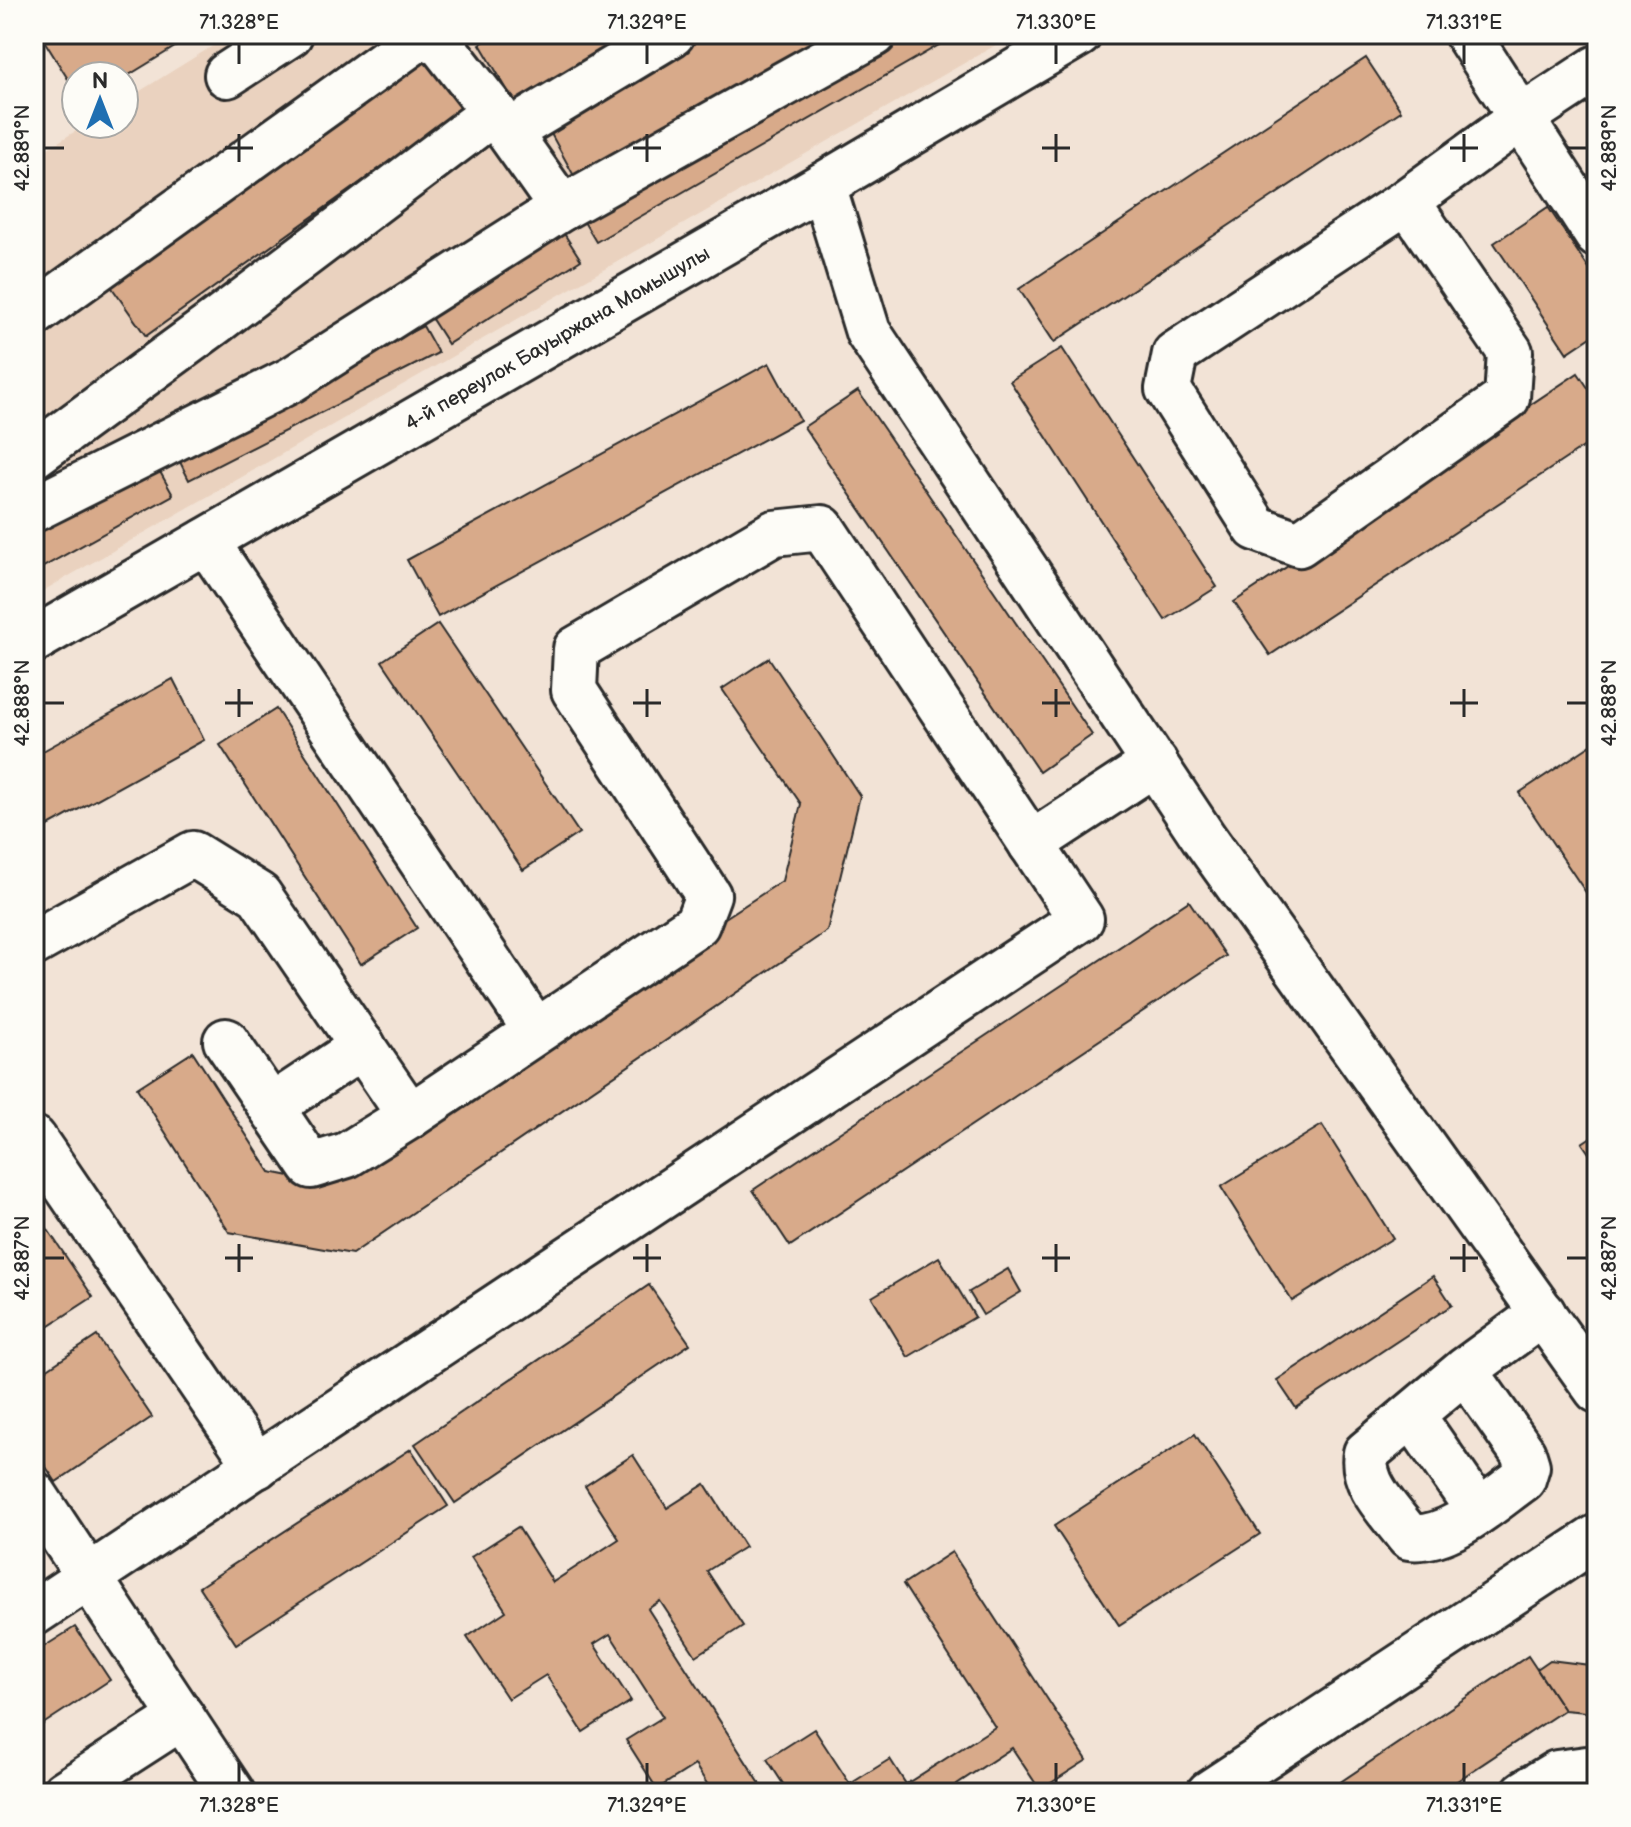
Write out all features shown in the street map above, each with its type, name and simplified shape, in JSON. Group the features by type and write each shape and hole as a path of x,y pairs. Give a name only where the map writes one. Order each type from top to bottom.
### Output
{"street":[{"path":"227,75 290,34"},
{"path":"34,455 217,321 502,122 672,34"},
{"path":"34,509 291,380 562,208 874,34"},
{"name":"4-й переулок Бауыржана Момышулы","path":"34,640 1079,34"},
{"path":"1467,34 1597,235"},
{"path":"34,314 442,37 562,208"},
{"path":"1407,201 1510,352 1507,398 1299,544 1256,528 1168,389 1175,354 1407,201 1521,118 1597,68"},
{"path":"823,185 868,332 1204,838 1543,1313 1590,1363"},
{"path":"34,1613 1081,919 822,528 774,533 576,649 574,690 708,895 697,924 410,1116 347,1155 311,1166 226,1041"},
{"path":"206,541 536,1031"},
{"path":"1031,844 1155,763"},
{"path":"34,943 193,854 259,895 410,1116"},
{"path":"271,1107 363,1046"},
{"path":"34,1139 257,1466"},
{"path":"1465,1370 1523,1453 1527,1466 1523,1479 1444,1533 1422,1538 1409,1537 1367,1480 1364,1468 1366,1453 1465,1370 1543,1313"},
{"path":"1412,1415 1478,1510"},
{"path":"34,1494 232,1793"},
{"path":"1214,1792 1597,1537"},
{"path":"64,1793 182,1717"},
{"path":"1524,1793 1557,1773 1587,1769 1597,1784"}],"shaded area":[{"path":"232,34 1015,34 34,596 34,157 61,140 140,140 140,91"}],"building":[{"path":"40,34 196,34 140,68 140,60 60,60 60,66"},
{"path":"496,34 632,34 515,103 480,44"},
{"path":"699,34 826,34 574,176 544,121"},
{"path":"905,34 958,34 596,242 583,220"},
{"path":"431,55 467,106 146,336 110,285"},
{"path":"1366,58 1401,111 1054,342 1019,289"},
{"path":"1548,207 1597,281 1597,333 1567,353 1494,243"},
{"path":"563,232 581,260 448,344 430,316"},
{"path":"423,326 438,353 189,480 175,452"},
{"path":"1062,348 1217,587 1165,620 1010,381"},
{"path":"769,363 800,420 438,617 407,560"},
{"path":"1578,373 1597,401 1597,438 1270,655 1234,602"},
{"path":"858,391 1092,735 1039,772 804,427"},
{"path":"154,461 173,495 34,572 34,528"},
{"path":"438,624 579,833 523,870 382,661"},
{"path":"769,658 860,796 827,931 352,1254 229,1232 137,1088 193,1052 270,1172 319,1182 782,881 801,804 722,689"},
{"path":"173,679 204,740 34,834 34,756"},
{"path":"276,709 417,928 361,964 220,745"},
{"path":"1597,741 1597,905 1595,906 1519,793"},
{"path":"1189,901 1226,956 790,1246 753,1190"},
{"path":"1322,1125 1393,1238 1292,1301 1221,1187"},
{"path":"1597,1133 1597,1165 1582,1143"},
{"path":"34,1209 93,1297 39,1332 34,1324"},
{"path":"939,1257 975,1317 908,1357 872,1297"},
{"path":"1008,1269 1021,1292 983,1315 969,1292"},
{"path":"1433,1276 1452,1305 1296,1408 1277,1380"},
{"path":"649,1285 690,1344 455,1503 415,1444"},
{"path":"97,1336 152,1417 56,1482 34,1449 34,1378"},
{"path":"1195,1434 1260,1534 1119,1625 1054,1526"},
{"path":"411,1449 448,1506 236,1644 199,1587"},
{"path":"633,1455 667,1508 705,1484 745,1547 707,1571 743,1626 696,1656 660,1601 648,1609 766,1793 713,1793 695,1765 657,1789 626,1740 663,1717 610,1634 594,1644 631,1701 583,1732 546,1675 508,1699 467,1637 506,1611 471,1557 518,1527 553,1582 619,1539 585,1486"},
{"path":"952,1552 1087,1760 1040,1790 1012,1748 943,1793 789,1793 767,1759 814,1729 850,1784 890,1759 906,1784 995,1727 903,1584"},
{"path":"75,1627 110,1680 34,1730 34,1653"},
{"path":"1528,1656 1564,1710 1439,1793 1324,1793"},
{"path":"1550,1660 1597,1666 1597,1713 1564,1710 1537,1669"}]}
